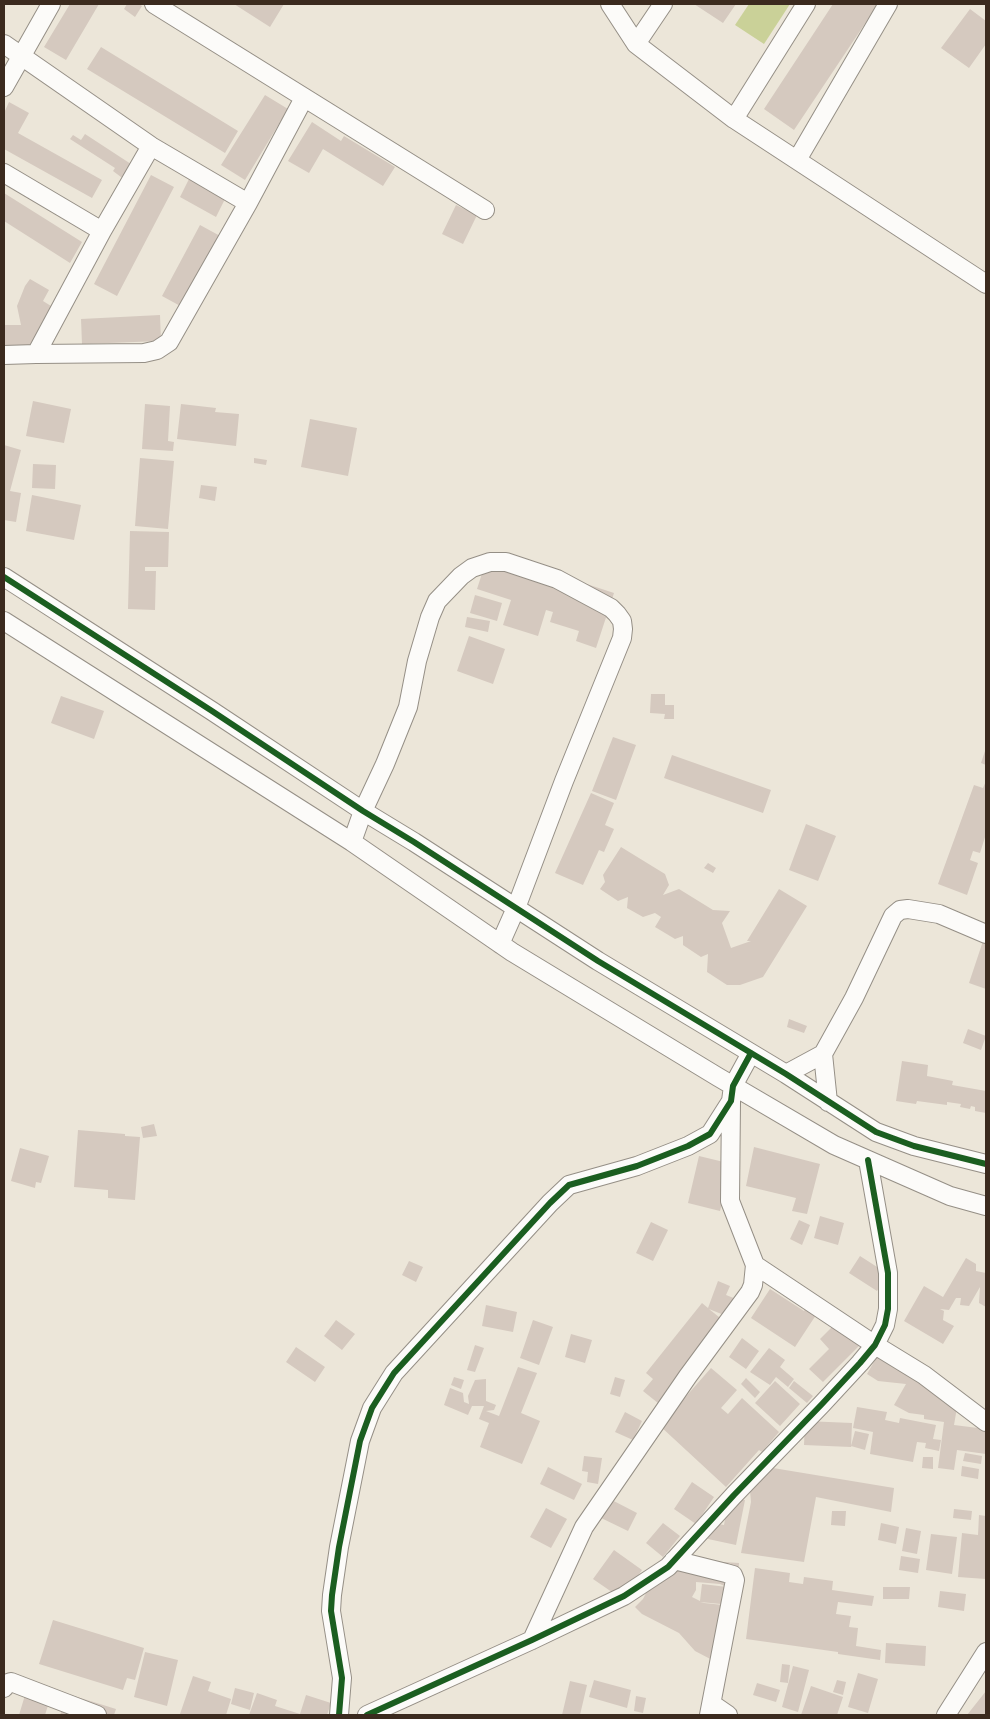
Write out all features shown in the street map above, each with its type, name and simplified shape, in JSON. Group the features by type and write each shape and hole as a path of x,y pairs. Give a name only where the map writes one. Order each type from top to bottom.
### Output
{"street":[{"path":"4,87 51,4"},
{"path":"154,4 485,210"},
{"path":"610,4 636,44 734,118 986,284"},
{"path":"636,44 663,4"},
{"path":"734,118 806,4"},
{"path":"797,160 888,4"},
{"path":"4,44 151,146 248,204"},
{"path":"4,356 144,353 157,350 169,342 248,204 304,98"},
{"path":"36,354 151,146"},
{"path":"4,173 102,232"},
{"path":"352,842 408,708 417,661 430,617 437,601 461,576 472,568 490,562 506,562 557,579 611,608 622,621 622,638 564,781 516,908 500,944"},
{"path":"4,577 212,711 363,812 414,842 598,960 786,1074 876,1132 914,1146 986,1164"},
{"path":"4,621 352,842 500,944 732,1094 868,1160 950,1196 986,1206"},
{"path":"786,1074 823,1054 854,998 893,916 900,910 908,909 939,914 986,934"},
{"path":"339,1715 342,1678 331,1611 332,1594 339,1547 360,1442 372,1408 385,1387 394,1373 550,1203 569,1185 637,1166 688,1146 710,1134 732,1094 751,1053"},
{"path":"823,1054 828,1102"},
{"path":"532,1640 584,1527 688,1376 750,1292 753,1285 755,1265 730,1201 732,1094"},
{"path":"367,1715 624,1596 668,1567 822,1404 875,1345 885,1326 888,1309 888,1274 868,1160"},
{"path":"755,1265 875,1345 924,1375 986,1422"},
{"path":"674,1560 733,1575 735,1580 711,1710 728,1715"},
{"path":"946,1715 984,1662"},
{"path":"4,1688 5,1684 11,1682 97,1715"}],"green space":[{"path":"749,4 790,4 764,44 735,25"}],"building":[{"path":"70,4 99,4 66,60 44,47"},
{"path":"127,4 139,4 142,6 135,17 124,9"},
{"path":"234,4 284,4 270,27"},
{"path":"694,4 736,4 723,23"},
{"path":"833,4 878,4 794,130 764,109"},
{"path":"970,9 986,21 986,44 969,68 941,48"},
{"path":"101,47 238,131 225,153 87,69"},
{"path":"265,95 288,109 245,180 221,165"},
{"path":"9,102 29,113 18,133 102,180 92,198 4,149 4,113"},
{"path":"312,122 341,141 344,136 395,167 383,186 323,149 309,173 288,161"},
{"path":"85,134 134,166 125,180 113,171 115,168 70,139 73,135 81,140"},
{"path":"151,175 174,187 117,296 94,284"},
{"path":"191,175 227,195 216,217 180,197"},
{"path":"4,193 82,242 70,263 4,221"},
{"path":"456,205 477,215 463,244 442,234"},
{"path":"200,225 222,237 184,308 162,296"},
{"path":"30,279 49,290 43,301 51,306 28,350 4,351 4,325 21,325 17,306"},
{"path":"160,315 161,341 82,344 81,319"},
{"path":"33,401 71,409 64,443 26,436"},
{"path":"145,404 170,406 168,441 174,442 173,451 142,449"},
{"path":"181,404 216,408 215,412 239,414 236,446 177,439"},
{"path":"310,419 357,428 348,476 301,467"},
{"path":"4,445 21,450 10,491 21,493 16,522 4,520"},
{"path":"140,458 174,461 168,529 135,526"},
{"path":"254,458 267,460 266,465 254,463"},
{"path":"33,464 56,465 55,489 32,488"},
{"path":"201,485 217,487 215,501 199,498"},
{"path":"32,495 81,505 74,540 26,531"},
{"path":"130,531 169,532 168,567 145,567 145,571 156,571 155,610 128,609"},
{"path":"489,552 614,593 596,648 576,641 579,631 550,622 553,612 546,610 538,636 503,625 511,600 477,589"},
{"path":"475,595 502,603 497,621 470,613"},
{"path":"467,617 490,621 488,632 465,627"},
{"path":"469,636 505,649 493,684 457,671"},
{"path":"651,694 665,694 665,705 674,705 674,719 664,719 665,714 650,713"},
{"path":"61,696 104,711 94,739 51,723"},
{"path":"613,737 636,745 616,800 592,791"},
{"path":"986,748 986,765 981,763"},
{"path":"672,755 771,790 763,813 664,778"},
{"path":"986,781 986,834 980,853 973,851 970,860 978,863 967,895 938,884 974,785 983,788"},
{"path":"591,793 614,803 605,825 614,829 604,852 599,850 583,885 555,873"},
{"path":"806,824 836,836 818,881 789,870"},
{"path":"621,847 665,874 669,885 663,895 679,889 713,910 730,911 722,923 731,948 751,941 747,941 779,889 807,906 763,977 740,985 727,985 707,972 708,954 701,957 683,945 683,936 675,939 655,927 661,917 655,913 643,917 627,908 628,897 618,901 600,889 605,882 603,875"},
{"path":"708,863 716,868 713,873 704,868"},
{"path":"986,932 986,989 969,983"},
{"path":"789,1019 807,1026 804,1033 787,1027"},
{"path":"968,1029 986,1036 981,1050 963,1043"},
{"path":"902,1061 928,1065 927,1076 953,1081 952,1085 986,1091 986,1113 975,1111 975,1107 971,1106 970,1109 960,1107 961,1104 947,1102 947,1105 917,1101 916,1104 896,1101"},
{"path":"154,1124 157,1136 143,1138 141,1127"},
{"path":"78,1130 140,1137 135,1200 108,1198 108,1190 74,1187"},
{"path":"754,1147 820,1164 807,1214 792,1211 796,1198 746,1186"},
{"path":"20,1148 49,1156 41,1183 36,1182 35,1188 11,1181"},
{"path":"699,1156 732,1164 720,1211 688,1203"},
{"path":"820,1216 844,1223 838,1245 814,1238"},
{"path":"799,1220 810,1225 802,1245 790,1239"},
{"path":"651,1222 668,1230 653,1261 636,1253"},
{"path":"860,1256 888,1274 877,1291 849,1273"},
{"path":"966,1258 976,1264 976,1271 986,1273 986,1307 979,1303 980,1287 969,1306 960,1305 961,1298 956,1298 949,1310 940,1309 944,1311 943,1320 954,1326 943,1344 904,1321 924,1286 943,1297"},
{"path":"409,1261 423,1267 416,1282 402,1275"},
{"path":"718,1281 730,1286 726,1295 736,1299 729,1317 709,1309 724,1321 658,1403 643,1391 653,1379 646,1373 702,1303 708,1308"},
{"path":"770,1289 804,1311 808,1306 818,1312 795,1347 751,1318"},
{"path":"486,1305 517,1312 513,1332 482,1326"},
{"path":"840,1319 863,1342 823,1382 809,1369 829,1349 820,1339"},
{"path":"336,1320 355,1334 342,1350 324,1336"},
{"path":"533,1320 553,1327 539,1365 520,1358"},
{"path":"571,1334 592,1340 585,1363 565,1357"},
{"path":"742,1338 759,1351 746,1369 729,1357"},
{"path":"475,1345 484,1348 475,1372 467,1370"},
{"path":"296,1347 325,1367 315,1382 286,1362"},
{"path":"769,1348 785,1360 780,1367 794,1379 788,1387 776,1377 770,1385 750,1372"},
{"path":"882,1348 959,1396 954,1425 986,1429 986,1454 957,1450 954,1470 938,1468 944,1422 924,1419 924,1415 909,1413 894,1405 906,1384 878,1381 867,1374"},
{"path":"518,1367 537,1373 521,1413 540,1421 522,1464 480,1447 489,1423 479,1419 484,1406 472,1406 468,1415 444,1405 450,1388 463,1393 464,1402 469,1404 468,1396 475,1380 486,1379 486,1401 496,1405 494,1410 486,1411 499,1416"},
{"path":"711,1368 737,1390 721,1408 728,1414 742,1398 779,1432 762,1452 759,1450 726,1487 660,1426"},
{"path":"454,1377 464,1380 461,1389 451,1385"},
{"path":"615,1377 625,1380 620,1397 610,1394"},
{"path":"746,1378 760,1392 755,1398 741,1384"},
{"path":"775,1381 800,1404 780,1426 755,1403"},
{"path":"794,1381 813,1396 807,1403 789,1388"},
{"path":"857,1407 887,1412 885,1420 899,1423 900,1418 936,1425 933,1439 941,1440 939,1451 925,1448 926,1443 917,1442 913,1462 870,1454 873,1432 853,1428"},
{"path":"625,1412 642,1421 633,1440 615,1432"},
{"path":"805,1421 852,1423 851,1447 804,1445"},
{"path":"855,1431 869,1434 865,1450 851,1446"},
{"path":"965,1453 982,1456 981,1464 963,1461"},
{"path":"584,1456 602,1458 598,1484 587,1482 588,1472 582,1471"},
{"path":"923,1457 933,1457 933,1469 922,1468"},
{"path":"962,1466 979,1469 978,1479 961,1476"},
{"path":"548,1467 582,1484 574,1500 540,1484"},
{"path":"767,1467 894,1488 891,1512 816,1497 804,1562 741,1553 751,1502 750,1491"},
{"path":"692,1482 714,1497 696,1524 674,1509"},
{"path":"606,1497 637,1513 628,1531 597,1516"},
{"path":"729,1498 745,1500 736,1545 708,1539 711,1523 724,1525"},
{"path":"546,1508 567,1519 551,1548 530,1537"},
{"path":"954,1509 972,1511 971,1520 953,1518"},
{"path":"832,1511 846,1511 845,1526 831,1525"},
{"path":"979,1515 986,1516 986,1579 958,1577 962,1533 978,1535"},
{"path":"663,1523 680,1536 663,1557 646,1543"},
{"path":"881,1523 899,1527 896,1544 878,1540"},
{"path":"906,1528 921,1531 917,1554 902,1551"},
{"path":"931,1534 957,1537 952,1574 926,1570"},
{"path":"614,1550 642,1570 622,1599 593,1579"},
{"path":"901,1556 920,1559 918,1573 899,1570"},
{"path":"708,1561 739,1563 737,1588 731,1595 722,1594 721,1604 700,1602 723,1605 718,1663 695,1651 679,1633 642,1614 635,1607 646,1593 680,1563","holes":["696,1582 720,1584 727,1587 702,1584 700,1601 692,1597 696,1590"]},
{"path":"755,1568 790,1573 789,1582 803,1584 804,1577 833,1581 832,1590 874,1596 872,1606 838,1602 836,1614 851,1616 849,1627 858,1628 856,1646 881,1650 880,1660 746,1639"},
{"path":"883,1587 910,1587 909,1599 883,1599"},
{"path":"940,1591 966,1594 964,1611 938,1607"},
{"path":"53,1620 144,1648 135,1680 127,1678 123,1690 39,1664"},
{"path":"886,1643 926,1646 925,1666 885,1663"},
{"path":"145,1652 178,1660 167,1706 134,1697"},
{"path":"782,1664 790,1665 788,1683 780,1682"},
{"path":"793,1666 809,1670 798,1712 782,1707"},
{"path":"858,1673 878,1679 868,1713 848,1707"},
{"path":"193,1676 211,1682 208,1691 231,1699 226,1715 180,1714"},
{"path":"594,1680 631,1690 627,1708 589,1697"},
{"path":"837,1680 846,1682 843,1695 833,1692"},
{"path":"570,1681 587,1685 580,1715 562,1715"},
{"path":"29,1682 116,1709 114,1715 60,1715 64,1704 50,1699 45,1715 19,1715"},
{"path":"757,1683 780,1690 776,1702 753,1695"},
{"path":"811,1686 843,1697 837,1715 801,1715"},
{"path":"235,1688 254,1693 250,1710 231,1704"},
{"path":"986,1691 986,1715 967,1715"},
{"path":"257,1693 277,1700 275,1706 300,1714 306,1695 331,1703 327,1715 249,1715"},
{"path":"636,1696 646,1698 643,1713 634,1711"}],"cycle path":[{"path":"4,577 363,811 598,961 786,1074 876,1132 914,1146 986,1164"},
{"path":"339,1715 342,1678 331,1611 332,1595 339,1547 360,1441 372,1408 394,1373 550,1203 569,1185 637,1166 688,1146 710,1134 731,1101 733,1086 751,1053"},
{"path":"367,1715 624,1596 668,1567 860,1363 875,1345 885,1325 888,1309 888,1273 868,1160"}]}
